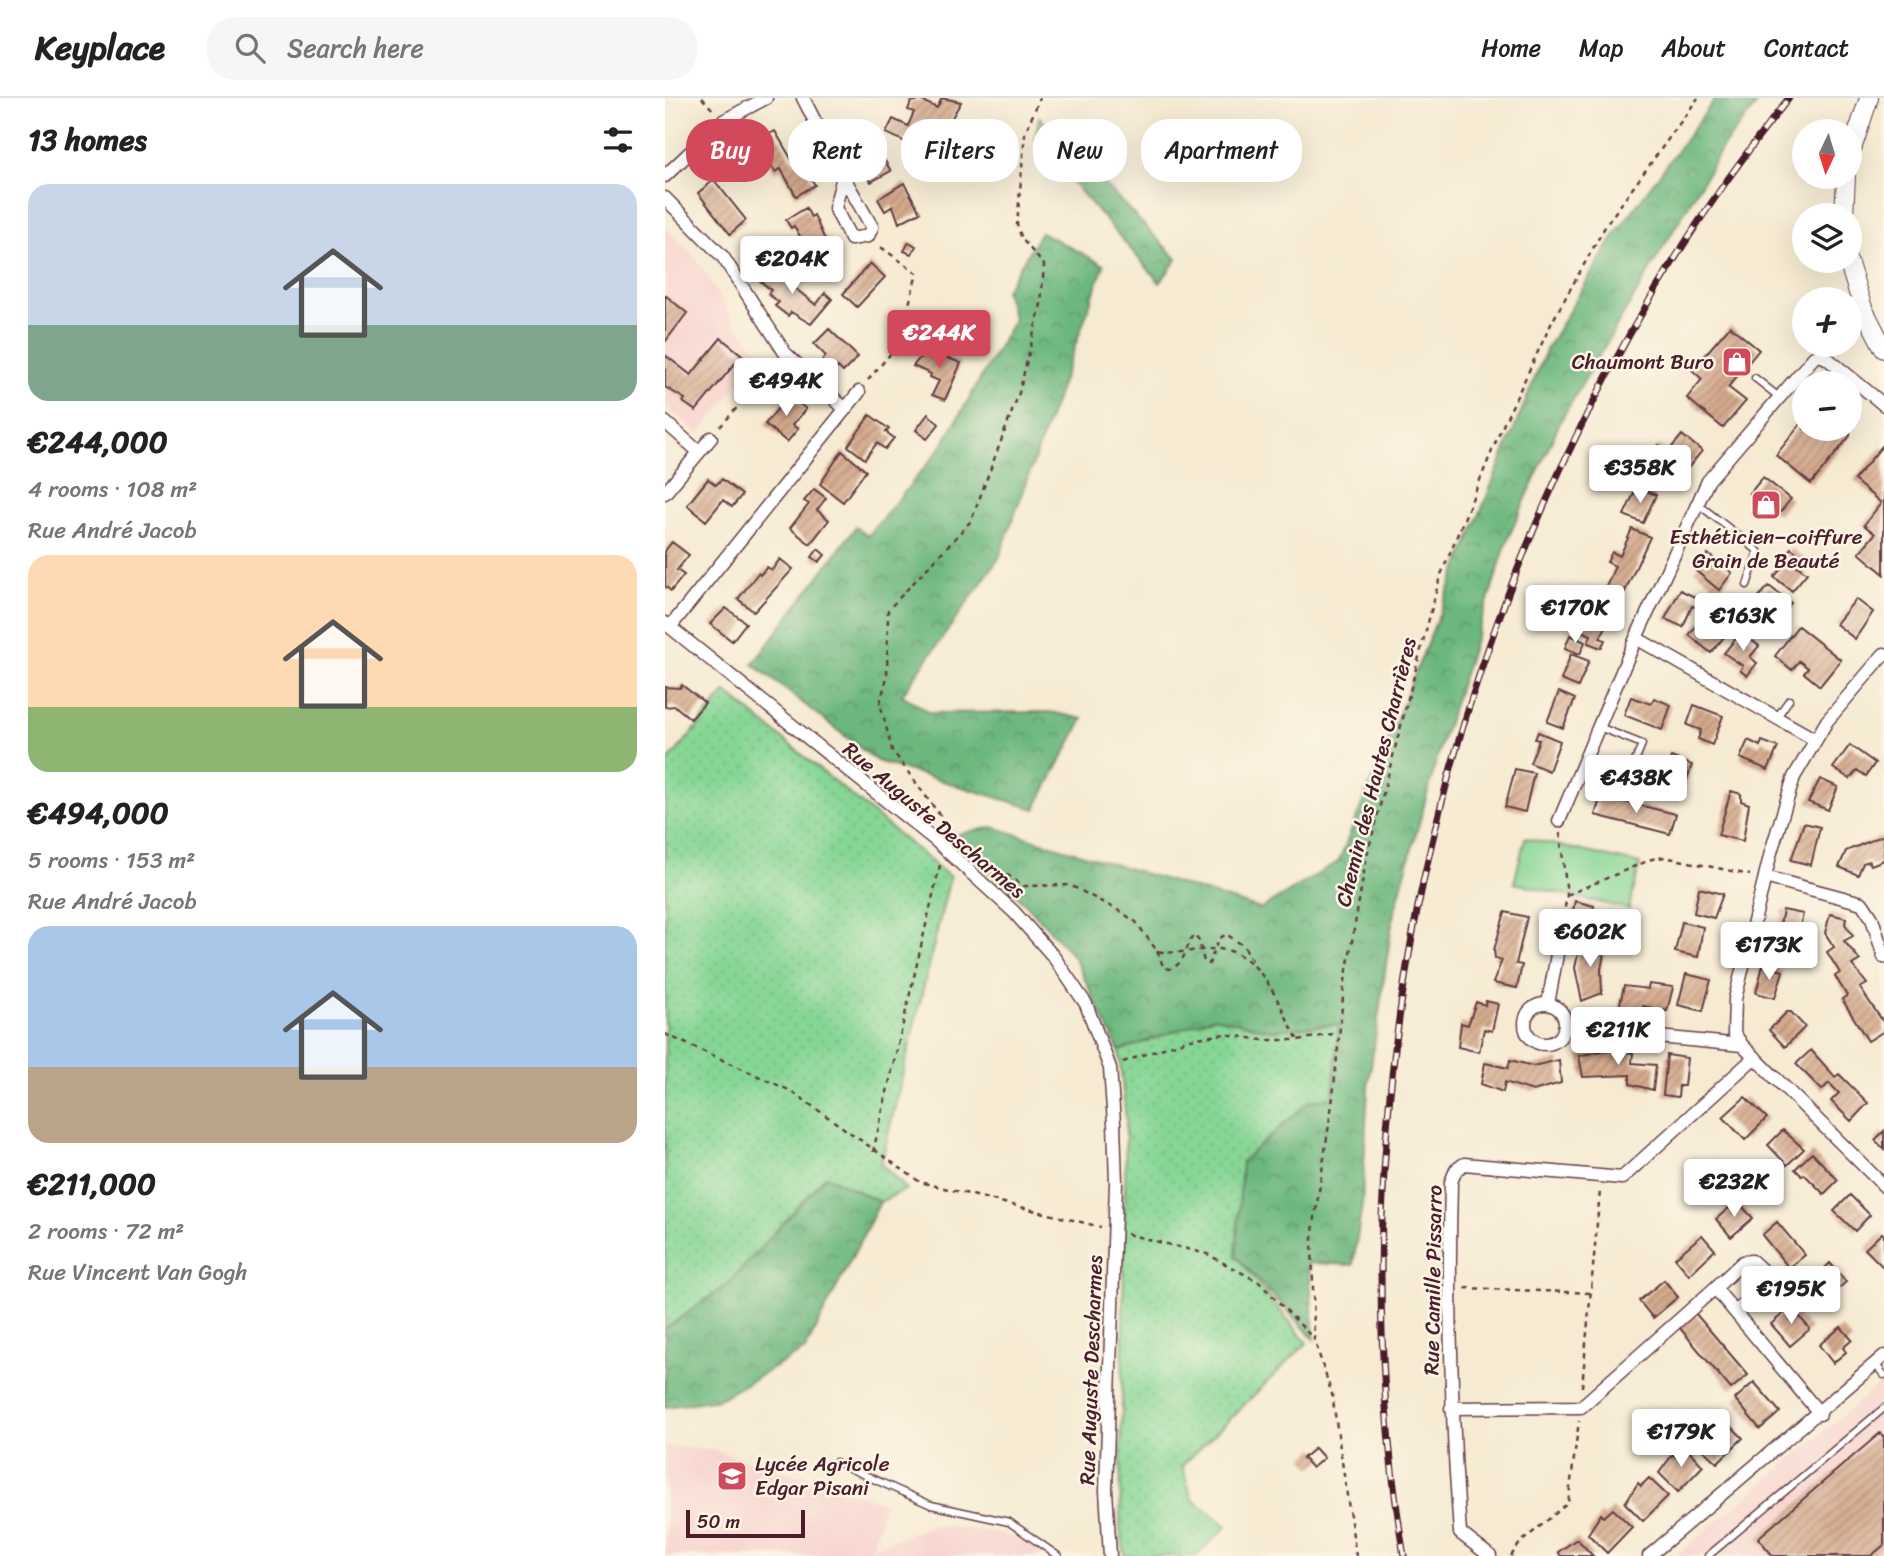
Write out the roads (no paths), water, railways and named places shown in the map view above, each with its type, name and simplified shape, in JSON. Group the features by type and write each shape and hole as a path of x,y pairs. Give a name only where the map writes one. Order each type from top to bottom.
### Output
{"street":[{"path":"665,176 723,121 766,98"},
{"path":"803,98 814,119"},
{"path":"1862,119 1869,98"},
{"path":"843,176 872,227 868,236 857,240 851,239 835,208 843,176"},
{"path":"665,198 723,257 785,353 844,408"},
{"path":"1853,273 1863,308 1884,349"},
{"path":"1559,821 1636,638 1708,481 1814,357 1820,355 1838,367 1884,405"},
{"path":"668,625 859,392"},
{"path":"665,422 699,452"},
{"path":"665,493 711,438"},
{"name":"Rue Auguste Descharmes","path":"668,625 944,849 1014,912 1053,956 1086,1004 1110,1068 1116,1183 1106,1490 1111,1556"},
{"path":"1636,638 1814,739"},
{"path":"1884,654 1814,739 1794,777 1765,877 1735,999 1734,1033 1742,1045 1884,1186"},
{"path":"1765,877 1863,903 1879,923 1884,957"},
{"path":"1548,1004 1562,927"},
{"path":"1548,1004 1563,1016 1564,1028 1557,1039 1545,1044 1528,1035 1527,1016 1536,1006 1548,1004"},
{"path":"1564,1028 1742,1045"},
{"name":"Rue Camille Pissarro","path":"1490,1556 1460,1533 1451,1408 1448,1287 1451,1182 1456,1170 1464,1164 1622,1178 1632,1172 1755,1057"},
{"path":"1451,1408 1581,1407 1743,1262 1752,1261 1767,1275 1767,1284 1736,1311"},
{"path":"1715,1288 1820,1414"},
{"path":"1649,1556 1820,1414 1880,1360"}],"lane":[{"path":"1835,371 1838,367"},
{"path":"1755,378 1779,397"},
{"path":"1700,499 1758,551 1747,585"},
{"path":"1777,717 1789,700"},
{"path":"1587,757 1630,774 1642,744 1599,727"},
{"path":"1880,1360 1884,1375"},
{"path":"1708,1556 1884,1408"},
{"path":"836,1462 931,1505 1009,1522 1058,1556"}],"railway":[{"path":"1404,1556 1383,1365 1384,1172 1405,978 1446,787 1505,601 1583,423 1678,254 1789,98"}],"place":[{"name":"Chaumont Buro","path":"1737,362"},
{"name":"Esthéticien–coiffure Grain de Beauté","path":"1766,505"},
{"name":"Lycée Agricole Edgar Pisani","path":"732,1476"}]}
